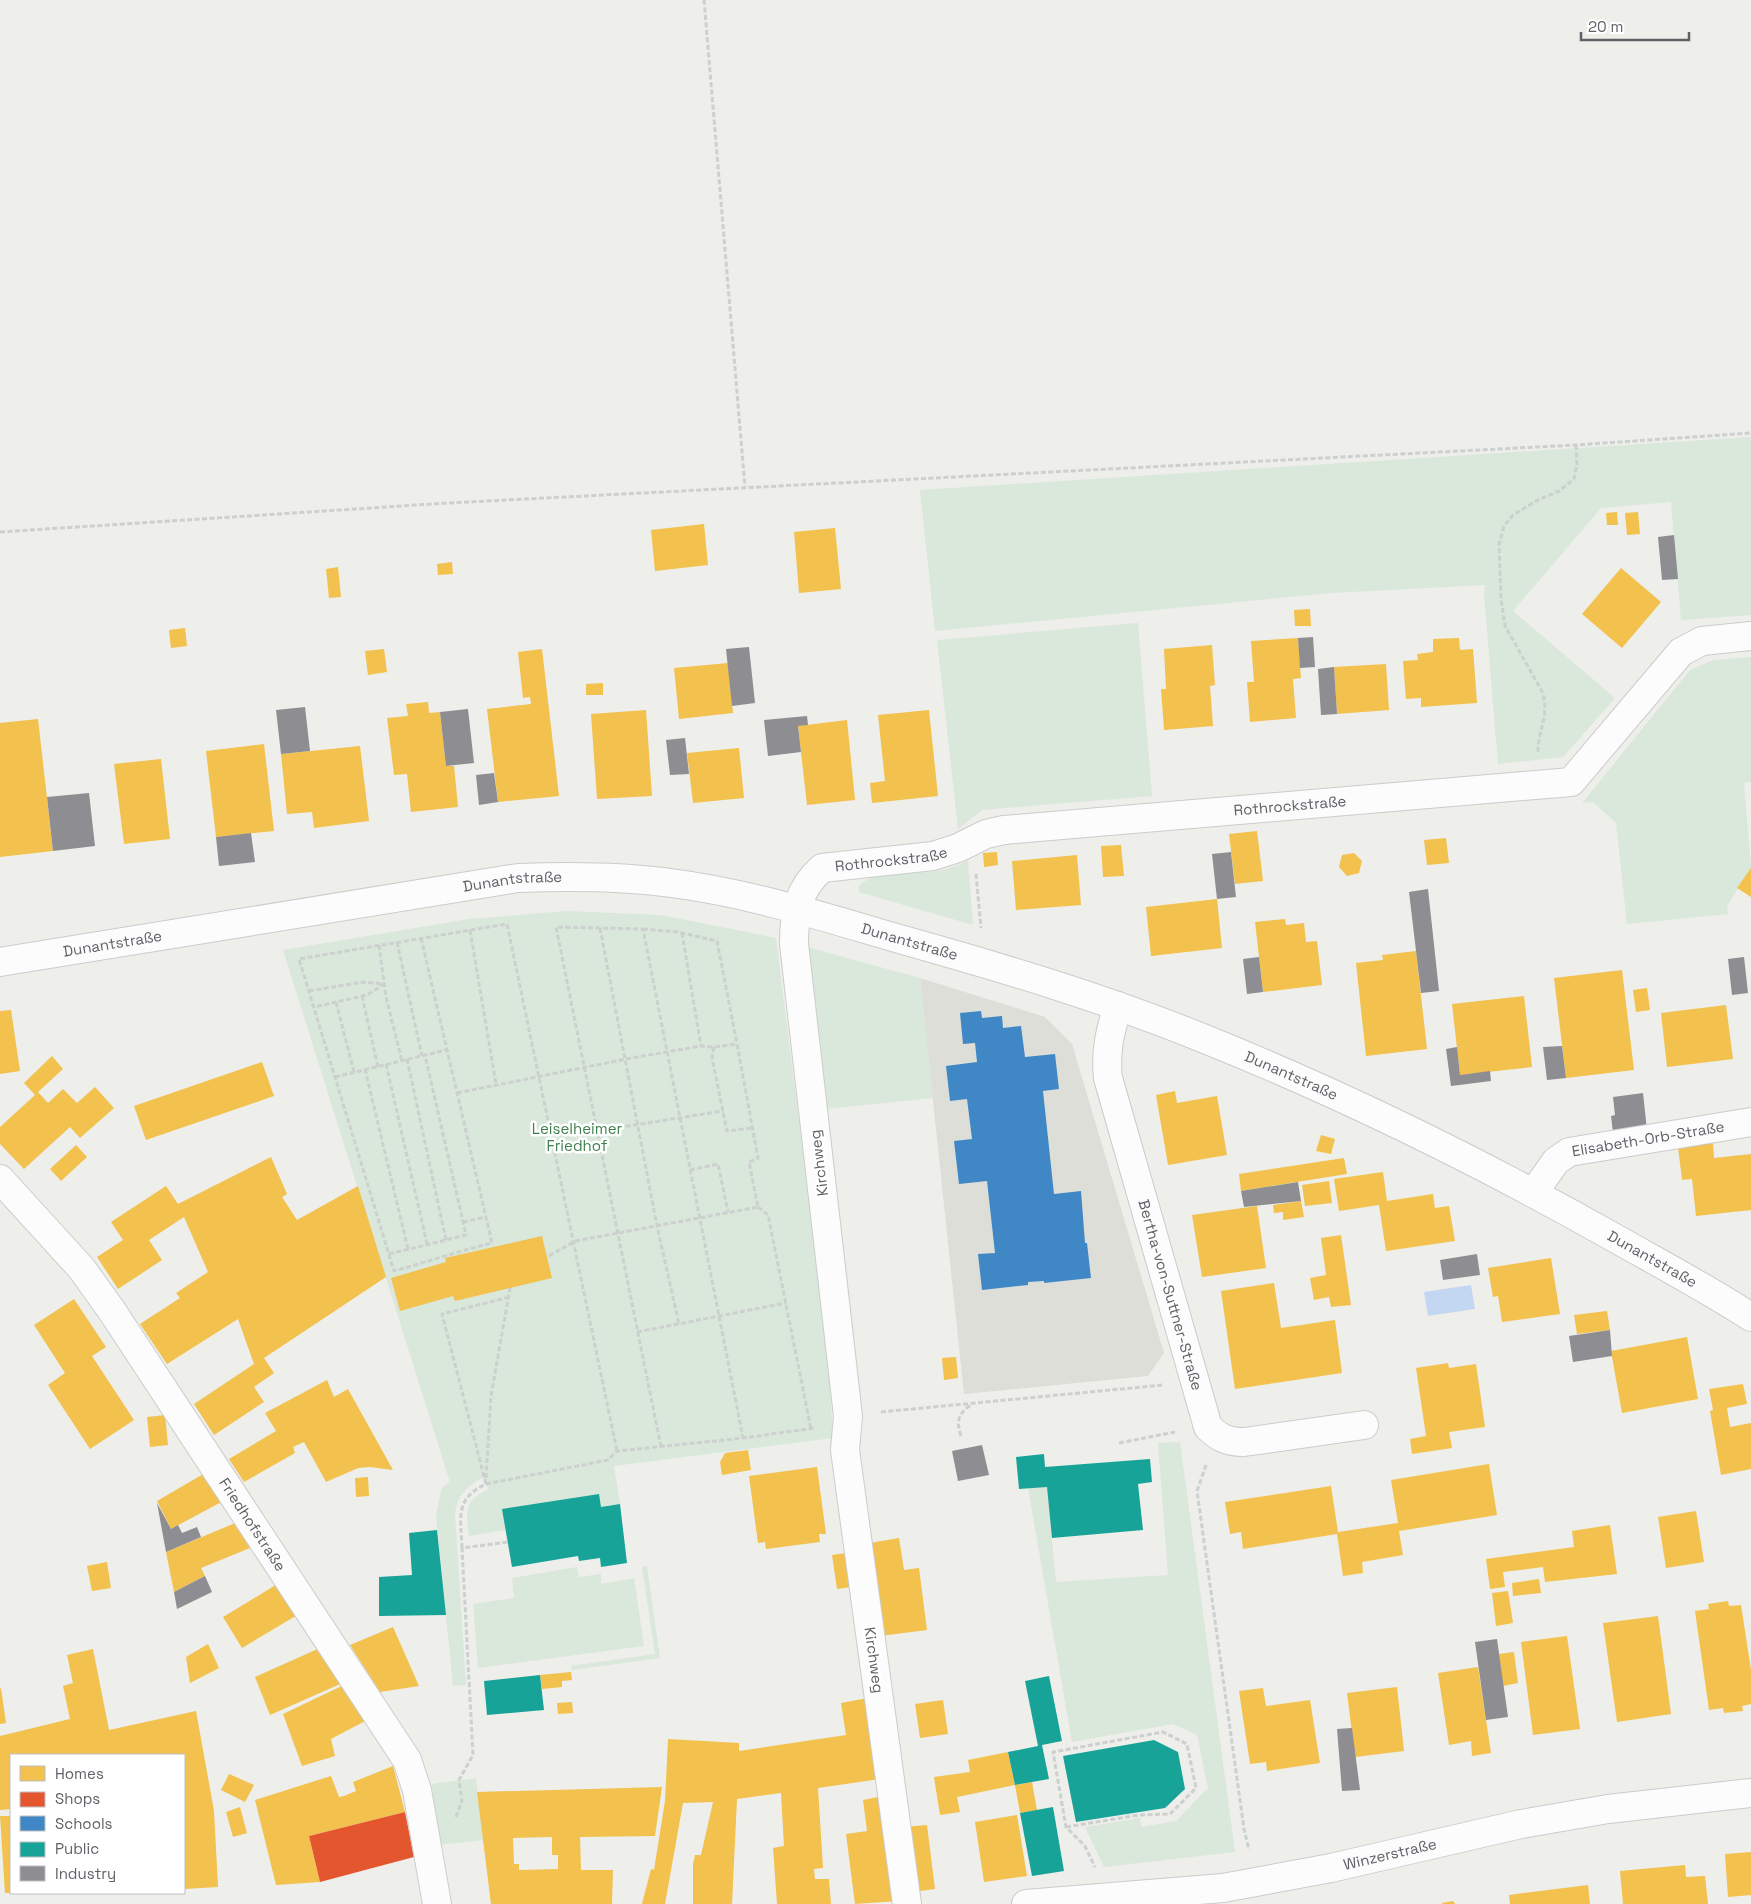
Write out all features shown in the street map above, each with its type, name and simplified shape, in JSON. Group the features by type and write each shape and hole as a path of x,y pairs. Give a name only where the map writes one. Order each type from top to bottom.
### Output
{"street":[{"name":"Rothrockstraße","path":"795,910 801,894 811,878 822,868 933,856 958,848 973,839 1004,830 1571,782 1681,652 1702,641 1751,636"},
{"name":"Dunantstraße","path":"0,962 518,878 567,876 671,883 748,897 984,962 1118,1006 1199,1037 1392,1121 1534,1192 1751,1316"},
{"name":"Kirchweg","path":"795,910 794,944 848,1416 845,1450 907,1904"},
{"name":"Bertha-von-Suttner-Straße","path":"1118,1006 1108,1037 1106,1058 1108,1078 1212,1431"},
{"name":"Elisabeth-Orb-Straße","path":"1534,1192 1556,1161 1569,1152 1751,1122"},
{"name":"Friedhofstraße","path":"0,1179 82,1269 112,1310 407,1760 417,1790 437,1904"},
{"path":"1212,1431 1230,1442 1244,1442 1364,1425"},
{"name":"Winzerstraße","path":"1026,1904 1111,1899 1254,1883 1331,1868 1521,1824 1617,1808 1751,1793"}],"path":[{"path":"704,0 745,487"},
{"path":"0,532 745,487 1576,445 1751,432"},
{"path":"1538,785 1538,746 1546,718 1546,706 1543,693 1505,626 1501,599 1499,545 1504,526 1513,515 1538,500 1559,491 1574,479 1577,464 1576,445"},
{"path":"973,839 984,962"},
{"path":"421,938 446,1050 494,1245 444,1254 433,1260 394,1270 299,958 506,924 575,1241 617,1451"},
{"path":"661,1447 556,928 642,929 716,941 758,1158 749,1162 758,1207 768,1215 811,1429"},
{"path":"600,928 657,1226 678,1324"},
{"path":"642,929 743,1438"},
{"path":"470,930 496,1084"},
{"path":"682,934 701,1046"},
{"path":"389,1254 466,1235 397,942"},
{"path":"379,945 384,984 402,1060"},
{"path":"309,991 363,982 384,984"},
{"path":"314,1007 362,996 384,984"},
{"path":"362,996 378,1066"},
{"path":"336,1002 354,1072"},
{"path":"457,1093 626,1059 701,1046 714,1047 737,1044"},
{"path":"714,1047 712,1058 727,1131 752,1128"},
{"path":"335,1077 446,1050"},
{"path":"407,1059 446,1240"},
{"path":"386,1064 428,1244"},
{"path":"365,1070 408,1249"},
{"path":"596,1131 679,1116 723,1111"},
{"path":"690,1170 718,1164 728,1212"},
{"path":"547,1257 575,1241 758,1207"},
{"path":"463,1222 486,1217"},
{"path":"486,1484 491,1396 496,1356 510,1297 510,1288"},
{"path":"486,1484 442,1314 510,1297"},
{"path":"637,1332 786,1303"},
{"path":"459,1780 473,1755 462,1548 462,1506 471,1492 486,1484 608,1460 617,1451 743,1438 833,1426 848,1416 1196,1382"},
{"path":"961,1436 958,1427 959,1417 962,1410 972,1404"},
{"path":"1119,1443 1212,1431 1197,1491 1244,1829 1249,1850"},
{"path":"462,1548 508,1542"},
{"path":"1066,1827 1139,1815 1170,1814 1196,1788 1187,1744 1163,1732 1053,1752 1066,1827 1085,1846 1090,1857"}],"shaded area":[{"path":"920,978 1045,1017 1072,1044 1164,1353 1148,1376 964,1394"}],"green space":[{"path":"1751,437 1751,615 1681,620 1671,502 1601,508 1513,611 1615,698 1563,757 1498,764 1484,595 1485,585 1331,593 935,631 920,490"},
{"path":"1138,623 1152,796 982,810 958,829 937,640"},
{"path":"1751,657 1751,782 1744,783 1751,868 1727,906 1728,914 1627,924 1616,823 1593,802 1582,803 1690,670 1713,660"},
{"path":"968,861 973,925 859,892 859,886 876,876 938,871"},
{"name":"Leiselheimer Friedhof","path":"567,911 661,915 776,938 828,1353 833,1438 614,1466 620,1504 601,1507 599,1494 503,1509 506,1530 469,1536 468,1508 475,1498 489,1489 482,1478 477,1481 467,1488 460,1497 455,1513 466,1685 453,1686 436,1515 442,1488 450,1482 283,950 469,919"},
{"path":"807,947 920,978 933,1098 825,1109"},
{"path":"1180,1442 1235,1852 1104,1867 1085,1827 1140,1818 1141,1827 1176,1821 1208,1788 1197,1735 1173,1724 1072,1742 1028,1488 1047,1487 1056,1582 1168,1575 1158,1443"},
{"path":"647,1566 660,1658 572,1670 571,1666 655,1654 642,1567"},
{"path":"577,1567 579,1577 601,1574 601,1584 634,1578 644,1646 478,1668 473,1604 514,1598 512,1578"},
{"path":"476,1778 483,1840 439,1845 432,1784"}],"water":[{"path":"1471,1285 1475,1309 1428,1316 1424,1292"}],"building: Homes":[{"path":"1617,512 1618,525 1607,525 1606,513"},
{"path":"1638,512 1640,534 1627,535 1625,513"},
{"path":"704,524 708,565 655,571 651,530"},
{"path":"835,528 841,589 799,593 794,532"},
{"path":"452,562 453,574 438,575 437,564"},
{"path":"338,567 341,597 329,598 326,569"},
{"path":"1621,568 1661,602 1622,648 1582,614"},
{"path":"1310,609 1311,626 1295,626 1294,610"},
{"path":"185,628 187,646 171,648 169,630"},
{"path":"1298,638 1301,678 1293,679 1296,718 1250,722 1247,682 1254,682 1251,641"},
{"path":"1459,638 1460,650 1473,649 1477,703 1421,707 1421,698 1406,699 1403,661 1418,660 1417,654 1433,652 1433,639"},
{"path":"1212,645 1215,685 1210,686 1213,726 1164,730 1161,689 1166,689 1164,649"},
{"path":"384,649 387,672 368,675 365,651"},
{"path":"542,649 559,796 498,802 487,709 531,704 530,697 523,698 518,652"},
{"path":"728,663 733,713 679,719 674,668"},
{"path":"1386,664 1389,710 1337,714 1334,667"},
{"path":"603,683 603,695 586,695 586,684"},
{"path":"428,702 429,713 440,712 446,766 454,766 458,807 411,812 407,774 394,775 387,718 408,716 406,704"},
{"path":"646,710 652,796 597,799 591,714"},
{"path":"929,710 938,796 872,803 870,783 885,781 878,715"},
{"path":"38,719 53,851 0,857 0,723"},
{"path":"847,720 855,800 807,805 798,726"},
{"path":"264,744 274,831 216,837 206,751"},
{"path":"360,746 369,821 314,828 312,812 287,814 281,754"},
{"path":"739,748 744,798 693,803 687,753"},
{"path":"161,759 170,839 124,844 114,764"},
{"path":"1257,831 1263,881 1235,884 1229,834"},
{"path":"1446,838 1449,863 1427,865 1424,840"},
{"path":"1121,845 1124,876 1103,877 1101,846"},
{"path":"997,852 998,865 984,867 983,853"},
{"path":"1354,853 1362,861 1359,873 1347,876 1339,867 1342,855"},
{"path":"1077,855 1081,905 1016,910 1012,861"},
{"path":"1751,868 1751,897 1737,888"},
{"path":"1217,899 1222,948 1151,956 1146,907"},
{"path":"1285,919 1286,925 1304,923 1306,942 1317,941 1322,985 1263,992 1255,922"},
{"path":"1416,951 1427,1049 1366,1056 1356,963 1383,960 1382,955"},
{"path":"1622,970 1634,1070 1566,1078 1554,978"},
{"path":"1647,988 1650,1010 1636,1012 1633,990"},
{"path":"1524,996 1532,1067 1460,1075 1452,1004"},
{"path":"1726,1005 1733,1059 1667,1067 1661,1013"},
{"path":"11,1010 20,1071 0,1074 0,1011"},
{"path":"52,1056 63,1069 38,1092 48,1103 63,1089 77,1103 95,1087 114,1108 80,1138 70,1127 24,1169 0,1144 0,1127 35,1095 24,1083"},
{"path":"262,1062 274,1096 146,1140 134,1106"},
{"path":"1175,1091 1177,1103 1217,1096 1227,1155 1168,1165 1156,1095"},
{"path":"1321,1135 1335,1139 1331,1154 1316,1151"},
{"path":"1713,1143 1714,1158 1751,1154 1751,1210 1696,1216 1692,1179 1682,1180 1678,1147"},
{"path":"76,1145 87,1157 61,1181 50,1169"},
{"path":"271,1157 287,1194 282,1197 297,1220 358,1186 386,1277 264,1358 274,1373 254,1387 264,1402 214,1435 194,1404 254,1364 238,1319 167,1364 140,1324 180,1298 176,1293 208,1272 184,1217 149,1240 162,1260 118,1289 97,1257 123,1240 111,1222 166,1186 178,1204"},
{"path":"1344,1158 1347,1174 1241,1191 1239,1174"},
{"path":"1383,1172 1387,1201 1433,1194 1435,1208 1449,1206 1455,1241 1386,1251 1379,1205 1339,1211 1334,1179"},
{"path":"1329,1181 1332,1203 1305,1206 1302,1185"},
{"path":"1301,1201 1304,1217 1283,1220 1283,1212 1274,1213 1273,1205"},
{"path":"1257,1206 1266,1268 1202,1277 1192,1215"},
{"path":"1341,1235 1351,1305 1331,1307 1329,1297 1314,1300 1310,1278 1326,1275 1321,1238"},
{"path":"542,1236 552,1278 455,1301 453,1296 400,1311 391,1278 446,1262 445,1258"},
{"path":"1551,1258 1560,1314 1502,1322 1498,1296 1493,1297 1488,1268"},
{"path":"1274,1283 1281,1328 1335,1320 1342,1373 1235,1389 1221,1291"},
{"path":"74,1299 106,1347 92,1356 134,1420 90,1449 48,1385 65,1373 34,1325"},
{"path":"1607,1311 1610,1330 1577,1334 1574,1315"},
{"path":"1687,1337 1698,1399 1622,1413 1611,1351"},
{"path":"956,1357 958,1378 944,1380 942,1358"},
{"path":"1448,1363 1449,1368 1476,1364 1485,1427 1449,1432 1452,1448 1412,1454 1410,1439 1426,1436 1416,1368"},
{"path":"327,1380 334,1397 348,1389 393,1470 370,1467 358,1468 326,1482 304,1442 293,1447 295,1453 244,1482 229,1459 276,1431 265,1413"},
{"path":"1743,1384 1747,1404 1727,1408 1730,1427 1751,1423 1751,1469 1721,1475 1710,1411 1713,1410 1709,1389"},
{"path":"165,1415 168,1445 150,1447 147,1417"},
{"path":"748,1450 751,1470 722,1475 720,1462 725,1453"},
{"path":"1489,1464 1497,1515 1399,1531 1403,1555 1362,1562 1363,1573 1343,1576 1337,1534 1243,1549 1241,1532 1230,1534 1225,1502 1331,1486 1338,1532 1398,1523 1391,1480"},
{"path":"817,1467 826,1534 819,1534 820,1542 766,1549 765,1542 758,1543 749,1476"},
{"path":"205,1473 225,1500 171,1529 157,1501"},
{"path":"368,1477 369,1496 356,1497 355,1478"},
{"path":"1696,1511 1704,1562 1666,1568 1658,1517"},
{"path":"240,1521 255,1546 201,1568 205,1576 174,1592 166,1552"},
{"path":"1610,1525 1617,1574 1545,1582 1543,1567 1503,1572 1505,1587 1490,1589 1486,1559 1574,1547 1572,1531"},
{"path":"899,1538 904,1570 919,1568 927,1630 880,1636 870,1543"},
{"path":"847,1553 852,1587 837,1589 832,1555"},
{"path":"107,1562 111,1588 92,1591 87,1566"},
{"path":"1539,1579 1541,1593 1513,1596 1512,1583"},
{"path":"279,1583 299,1614 242,1648 223,1617"},
{"path":"1508,1591 1513,1623 1496,1626 1492,1593"},
{"path":"1728,1601 1729,1606 1741,1605 1751,1670 1751,1704 1742,1706 1743,1711 1724,1713 1723,1708 1709,1710 1695,1611 1709,1609 1708,1604"},
{"path":"1658,1616 1671,1714 1617,1722 1603,1623"},
{"path":"393,1627 419,1686 380,1692 350,1645"},
{"path":"1567,1636 1580,1729 1533,1735 1521,1642"},
{"path":"208,1644 219,1668 190,1683 186,1657"},
{"path":"322,1647 347,1681 270,1715 255,1677"},
{"path":"93,1649 109,1730 196,1711 214,1811 218,1887 185,1889 185,1754 10,1754 10,1809 0,1810 0,1736 70,1719 63,1686 73,1683 67,1655"},
{"path":"1514,1652 1518,1683 1503,1686 1499,1654"},
{"path":"1478,1667 1491,1753 1472,1756 1471,1741 1449,1745 1438,1673"},
{"path":"571,1672 572,1680 562,1681 562,1687 542,1689 540,1675"},
{"path":"348,1683 367,1720 331,1739 335,1756 302,1766 283,1714"},
{"path":"1397,1687 1404,1751 1355,1757 1347,1693"},
{"path":"1263,1688 1266,1706 1310,1700 1320,1763 1267,1771 1266,1762 1250,1764 1239,1691"},
{"path":"0,1689 6,1723 0,1724"},
{"path":"868,1698 880,1779 818,1788 823,1868 814,1869 815,1879 829,1879 831,1904 777,1904 773,1848 784,1846 781,1793 737,1799 732,1904 693,1904 693,1864 695,1855 701,1855 713,1802 683,1803 665,1904 642,1904 651,1869 654,1870 665,1801 668,1739 739,1743 739,1751 846,1735 841,1703"},
{"path":"943,1700 948,1734 920,1738 915,1704"},
{"path":"572,1702 573,1713 558,1714 557,1703"},
{"path":"1008,1752 1015,1785 957,1797 960,1812 940,1815 934,1777 970,1772 968,1760"},
{"path":"393,1766 405,1812 309,1836 320,1882 276,1885 255,1800 331,1776 339,1797 344,1796 356,1791 353,1782"},
{"path":"229,1774 254,1785 245,1802 221,1790"},
{"path":"1032,1782 1037,1810 1020,1813 1015,1785"},
{"path":"662,1787 655,1836 580,1837 581,1870 613,1870 612,1904 491,1904 477,1792","holes":["552,1837 552,1855 558,1855 558,1869 519,1870 519,1864 514,1864 513,1838"]},
{"path":"883,1796 898,1901 855,1904 846,1834 867,1831 863,1800"},
{"path":"240,1807 247,1833 233,1837 226,1812"},
{"path":"1017,1815 1027,1876 984,1882 975,1822"},
{"path":"0,1816 10,1816 10,1893 5,1893"},
{"path":"927,1825 935,1889 913,1892 904,1827"},
{"path":"1751,1852 1751,1895 1728,1897 1725,1854"},
{"path":"1685,1865 1686,1877 1705,1876 1708,1904 1623,1904 1620,1871"},
{"path":"1588,1885 1590,1904 1510,1904 1509,1895"},
{"path":"1453,1901 1455,1904 1442,1904 1442,1903"}],"building: Shops":[{"path":"405,1812 414,1857 320,1882 309,1836"}],"building: Schools":[{"path":"981,1011 982,1018 1002,1016 1003,1028 1021,1026 1025,1057 1055,1054 1059,1089 1043,1091 1054,1194 1081,1191 1085,1243 1087,1243 1091,1278 1044,1283 1044,1281 1028,1282 1028,1285 982,1290 978,1254 995,1253 987,1181 959,1184 954,1141 972,1139 967,1099 950,1101 946,1066 977,1062 975,1043 963,1044 960,1013"}],"building: Public":[{"path":"1044,1454 1045,1467 1150,1459 1152,1482 1138,1484 1143,1530 1052,1538 1047,1487 1019,1489 1016,1457"},
{"path":"599,1494 601,1507 620,1504 627,1563 601,1567 600,1558 579,1561 578,1556 512,1567 502,1509"},
{"path":"437,1530 446,1615 379,1616 379,1577 412,1575 409,1533"},
{"path":"540,1675 544,1710 487,1715 484,1681"},
{"path":"1049,1676 1062,1741 1042,1745 1049,1779 1015,1785 1008,1752 1038,1746 1025,1681"},
{"path":"1154,1740 1178,1752 1185,1789 1165,1808 1076,1822 1063,1756"},
{"path":"1053,1807 1064,1871 1032,1876 1020,1813"}],"building: Industry":[{"path":"1674,535 1678,579 1662,580 1658,537"},
{"path":"1313,637 1315,667 1300,668 1298,638"},
{"path":"749,647 755,703 732,706 726,649"},
{"path":"1334,667 1337,714 1321,715 1318,669"},
{"path":"305,707 310,751 281,754 276,710"},
{"path":"468,709 474,763 446,766 440,712"},
{"path":"807,716 808,725 798,726 801,752 768,756 764,720"},
{"path":"685,738 689,774 670,775 666,740"},
{"path":"494,773 498,802 479,805 476,775"},
{"path":"89,793 95,846 53,851 47,797"},
{"path":"251,833 255,862 219,866 216,837"},
{"path":"1231,852 1236,897 1217,899 1212,854"},
{"path":"1428,889 1439,991 1421,993 1409,892"},
{"path":"1259,957 1263,992 1247,994 1243,959"},
{"path":"1744,957 1748,993 1732,995 1728,959"},
{"path":"1562,1046 1566,1078 1547,1080 1543,1047"},
{"path":"1457,1047 1460,1075 1490,1071 1491,1081 1451,1086 1446,1049"},
{"path":"1643,1093 1647,1130 1613,1133 1611,1116 1615,1115 1613,1097"},
{"path":"1298,1182 1301,1201 1244,1207 1241,1191"},
{"path":"1477,1254 1480,1275 1443,1280 1440,1260"},
{"path":"1610,1330 1612,1356 1573,1362 1569,1336"},
{"path":"982,1445 989,1475 958,1481 952,1451"},
{"path":"157,1503 171,1529 178,1525 182,1533 197,1527 201,1537 166,1552"},
{"path":"205,1576 212,1592 177,1609 174,1592"},
{"path":"1497,1639 1508,1717 1486,1720 1475,1642"},
{"path":"1352,1728 1360,1790 1342,1791 1337,1729"}]}
